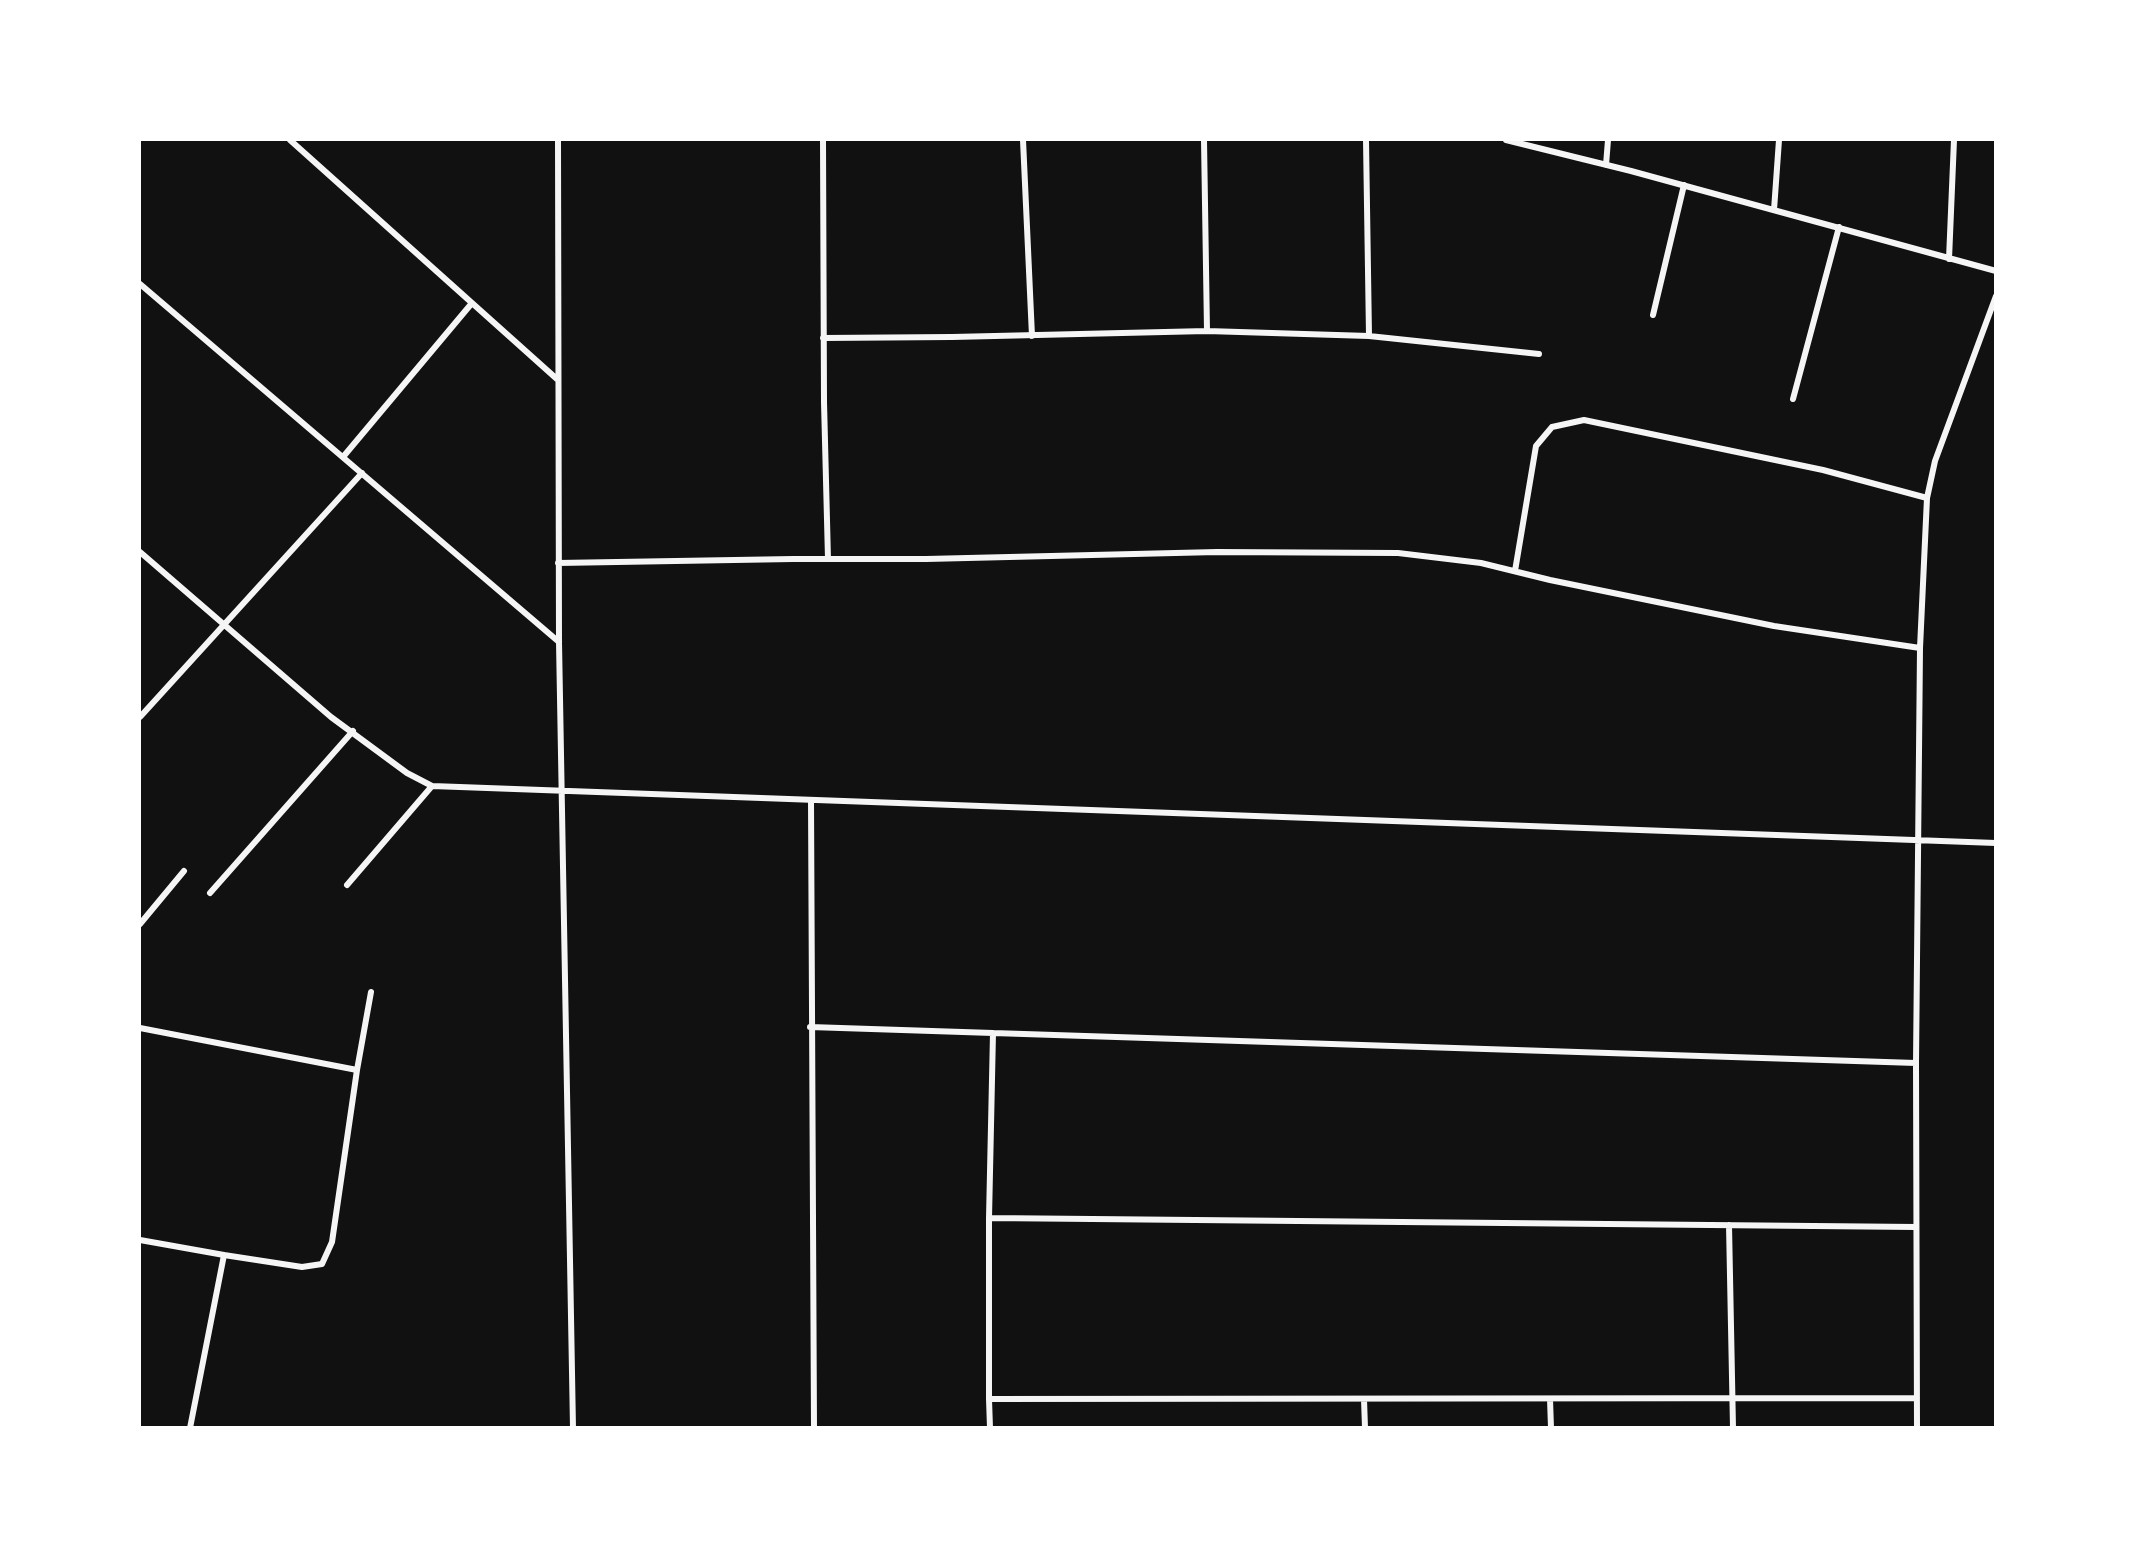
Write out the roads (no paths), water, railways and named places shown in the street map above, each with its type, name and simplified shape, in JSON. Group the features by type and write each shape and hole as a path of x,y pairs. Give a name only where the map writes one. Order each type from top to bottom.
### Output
{"street":[{"path":"290,140 558,380"},
{"path":"558,140 558,563 573,1428"},
{"path":"823,140 823,338 828,559"},
{"path":"1023,140 1032,336"},
{"path":"1204,140 1208,331"},
{"path":"1366,140 1369,336"},
{"path":"1506,140 1684,185 1995,271"},
{"path":"1606,165 1608,140"},
{"path":"1774,210 1779,140"},
{"path":"1949,259 1954,140"},
{"path":"1653,315 1684,185"},
{"path":"1792,399 1839,227"},
{"path":"140,284 559,642"},
{"path":"1917,1428 1916,1063 1920,648 1927,498 1935,461 1995,296"},
{"path":"343,457 472,303"},
{"path":"823,338 1208,331 1369,336 1539,354"},
{"path":"1515,571 1536,446 1552,427 1584,420 1823,470 1927,498"},
{"path":"140,717 362,473"},
{"path":"140,552 331,717 407,773 432,786 1995,843"},
{"path":"558,563 926,559 1217,552 1398,553 1481,563 1774,626 1920,648"},
{"path":"210,894 353,731"},
{"path":"347,885 432,786"},
{"path":"810,800 814,1428"},
{"path":"140,924 184,871"},
{"path":"140,1240 302,1267 322,1264 332,1242 357,1070 371,992"},
{"path":"810,1027 1916,1063"},
{"path":"140,1028 357,1070"},
{"path":"990,1428 989,1218 993,1033"},
{"path":"989,1218 1916,1227"},
{"path":"1729,1225 1733,1428"},
{"path":"190,1428 224,1255"},
{"path":"989,1400 1917,1398"},
{"path":"1364,1399 1365,1428"},
{"path":"1550,1399 1551,1428"}]}
